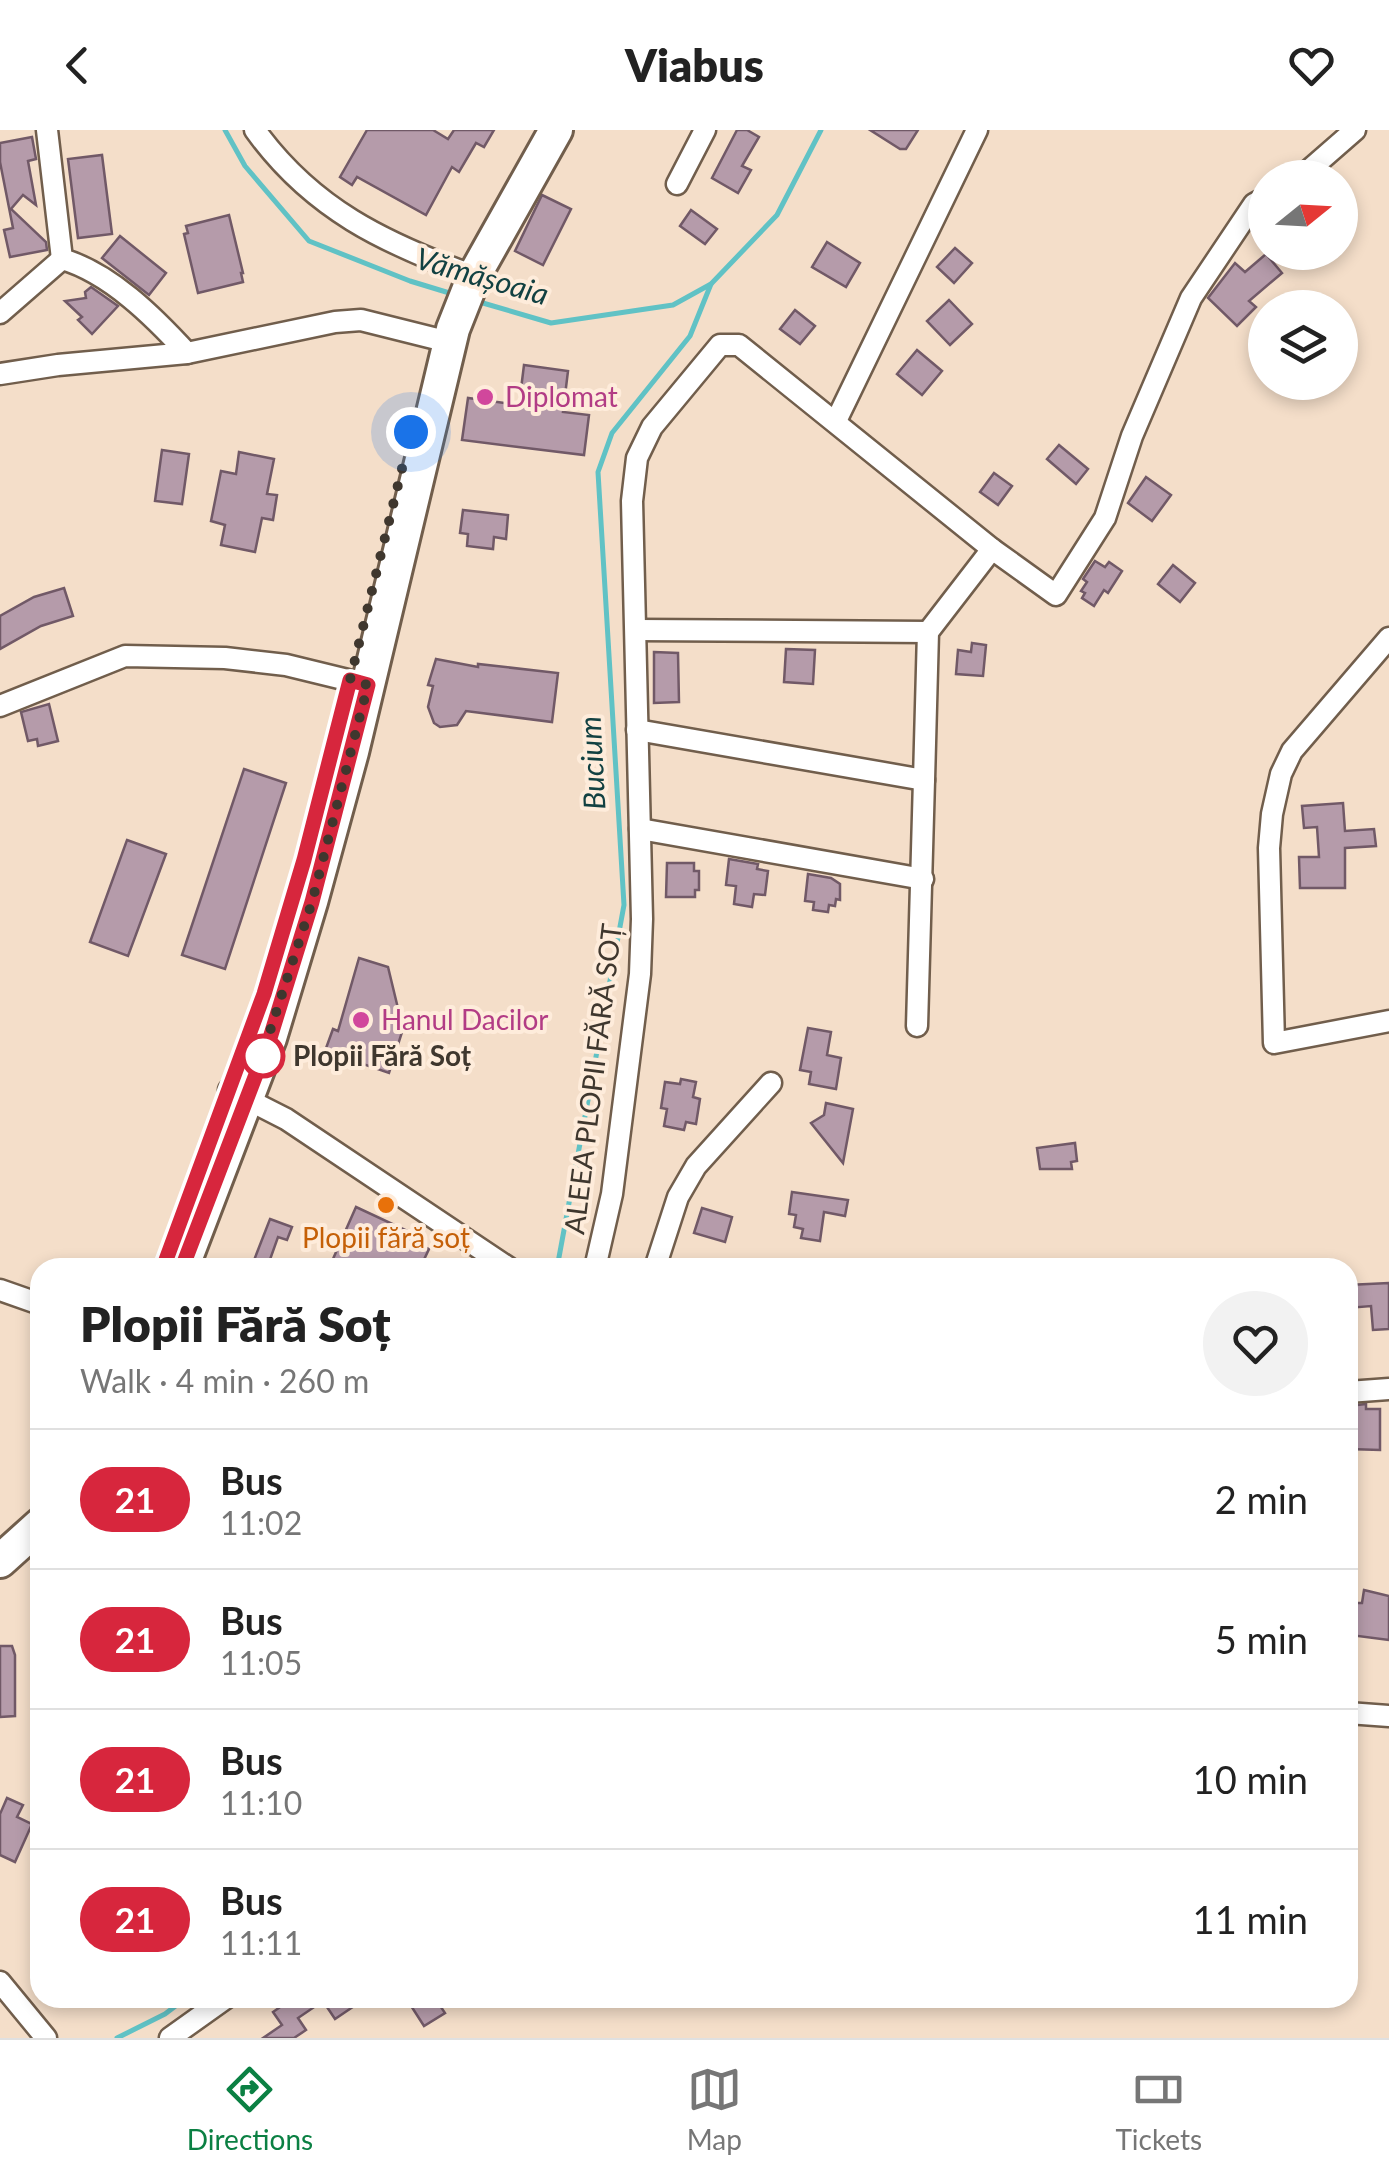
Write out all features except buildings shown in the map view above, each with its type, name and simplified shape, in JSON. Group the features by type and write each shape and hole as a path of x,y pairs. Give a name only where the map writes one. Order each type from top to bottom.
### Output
{"main road":[{"path":"167,1258 238,1094 270,1038 312,902 359,682 443,333 464,275 533,130"},
{"path":"464,275 556,130"},
{"path":"185,1258 238,1094"},
{"path":"0,1560 30,1534"},
{"path":"0,1583 30,1558"}],"street":[{"path":"47,130 62,258"},
{"path":"255,130 335,212 377,236 464,275"},
{"path":"677,184 705,130"},
{"path":"976,130 836,421 992,549 1056,595 1105,518 1132,436 1191,298 1248,213"},
{"path":"1320,160 1354,130"},
{"path":"0,313 62,258"},
{"path":"62,258 97,273 167,331 187,353"},
{"path":"0,374 187,353 335,322 361,320 443,333"},
{"name":"ALEEA PLOPII FĂRĂ SOȚ","path":"596,1258 612,1194 640,974 638,630 632,501 637,458 652,427 720,345 739,344 836,421"},
{"path":"917,1026 928,632 992,549"},
{"path":"638,630 928,632"},
{"path":"1389,638 1292,750 1281,774 1269,848 1274,1043 1389,1021"},
{"path":"0,706 125,656 225,658 286,665 359,682"},
{"path":"637,730 924,780"},
{"path":"640,829 923,879"},
{"path":"658,1258 678,1197 696,1166 771,1083"},
{"path":"238,1094 286,1120 494,1258"},
{"path":"0,1290 30,1300"},
{"path":"1358,1391 1389,1389"},
{"path":"1358,1714 1389,1716"},
{"path":"0,1982 35,2035"},
{"path":"170,2038 212,2008"}],"waterway":[{"name":"Vămășoaia","path":"225,130 245,166 309,241 456,295"},
{"name":"Vămășoaia","path":"476,301 551,323 673,305 711,284 777,215 821,130"},
{"name":"Bucium","path":"559,1258 624,905 598,472 612,433 690,336 711,284"},
{"name":"Bucium","path":"117,2038 173,2008"}],"bus line":[{"name":"21","path":"167,1258 264,994 304,860 350,680 368,685 312,902 270,1038 186,1258"}],"place":[{"name":"Diplomat","path":"485,397"},
{"name":"Hanul Dacilor","path":"361,1020"},
{"name":"Plopii Fără Soț","path":"263,1056"},
{"name":"Plopii fără soț","path":"386,1205"}],"route":[{"path":"263,1056 258,1068 312,902 368,685 350,680 411,432"}]}
